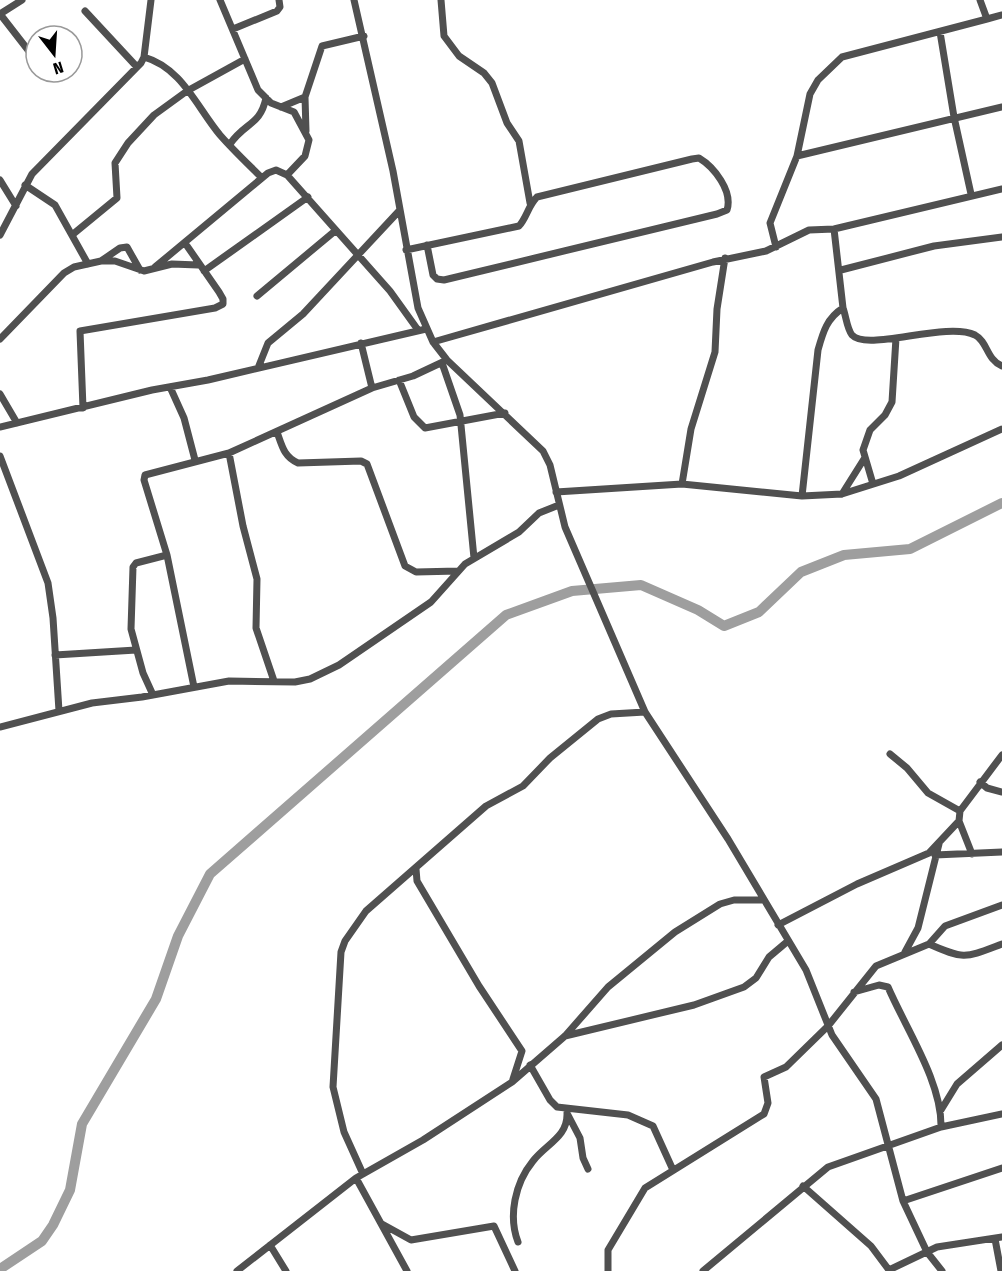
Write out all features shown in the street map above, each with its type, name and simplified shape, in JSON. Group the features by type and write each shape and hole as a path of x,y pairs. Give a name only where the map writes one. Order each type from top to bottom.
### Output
{"street":[{"path":"22,0 1,12 24,44"},
{"path":"0,235 25,185 38,167 137,67 144,57 151,0"},
{"path":"220,0 258,90 266,99 294,112 309,140 305,156 287,175"},
{"path":"233,29 277,11 280,7 279,0"},
{"path":"354,0 364,36 413,291 426,329 445,361 456,398 474,558"},
{"path":"406,250 519,226 524,220 530,203 519,141 507,123 488,78 459,56 444,36 441,0"},
{"path":"980,0 987,19"},
{"path":"85,11 137,67"},
{"path":"777,247 770,223 797,156 810,94 829,67 842,57 863,50 1002,15"},
{"path":"940,32 954,117 971,194"},
{"path":"306,133 305,97 320,48 326,44 364,36"},
{"path":"144,57 158,61 172,70 230,144 262,178"},
{"path":"72,235 117,198 115,163 124,148 154,116 187,91 245,59"},
{"path":"280,107 305,97"},
{"path":"230,144 237,133 263,114 266,99"},
{"path":"797,156 1002,107"},
{"path":"427,245 433,275 437,279 444,280 717,214 727,210 728,204 716,172 699,158 568,187 537,197 530,203"},
{"path":"153,269 262,178 276,170 287,175 308,197 335,231 390,291 418,330"},
{"path":"0,180 16,206"},
{"path":"25,185 55,205 88,264"},
{"path":"433,342 725,258 777,247 809,230 834,229 971,194 1002,189"},
{"path":"204,271 308,197"},
{"path":"258,368 268,343 303,314 399,211"},
{"path":"834,229 843,308 851,334 858,339 886,341 906,335 942,332 976,336 983,342 988,356 1002,366"},
{"path":"257,296 335,231"},
{"path":"840,270 934,246 1002,237"},
{"path":"83,408 80,331 219,307 223,298 198,265 185,243"},
{"path":"101,261 120,248 127,248 140,270"},
{"path":"682,484 691,429 715,352 717,309 725,258"},
{"path":"0,339 64,273 88,264 115,261 140,270 172,264 198,265"},
{"path":"802,496 818,350 825,328 832,316 843,308"},
{"path":"0,427 426,329"},
{"path":"873,484 863,450 870,430 885,415 892,402 896,338"},
{"path":"361,343 372,388"},
{"path":"194,687 167,555 144,480 145,475 195,460 229,453 372,388 399,380 445,361"},
{"path":"445,361 505,413 543,451 550,465 559,505 583,571 645,712 728,840 806,970 828,1026 876,1099 903,1201 927,1252 942,1271"},
{"path":"399,380 418,424 425,428 505,413"},
{"path":"170,387 184,418 195,460"},
{"path":"0,394 17,423"},
{"path":"556,492 682,484 802,496 842,494 899,476 1002,429"},
{"path":"277,432 284,452 289,459 298,463 352,461 367,464 405,566 416,572 458,571"},
{"path":"229,453 257,579 256,628 274,681"},
{"path":"0,456 48,582 58,711"},
{"path":"842,494 864,459"},
{"path":"0,727 92,703 229,681 295,682 310,679 339,665 431,602 458,571 474,558 519,532 539,513 559,505"},
{"path":"153,695 136,650 131,629 133,567 136,563 167,555"},
{"path":"55,655 136,650"},
{"path":"407,1271 360,1176 344,1132 333,1087 341,952 345,941 366,911 486,806 523,786 550,758 588,726 611,714 645,712"},
{"path":"890,754 908,768 928,793 960,811"},
{"path":"972,854 959,821 960,811 1002,755"},
{"path":"980,782 987,788 1002,792"},
{"path":"778,925 857,885 929,854 959,821"},
{"path":"903,954 918,928 939,842"},
{"path":"929,854 937,856 1002,852"},
{"path":"416,868 417,881 479,986 522,1051 512,1082"},
{"path":"237,1271 360,1176 423,1140 512,1082 565,1036 608,987 675,932 720,904 734,900 763,900"},
{"path":"608,1271 608,1250 645,1188 764,1114 768,1103 764,1077 786,1067 828,1026 876,966 928,944 945,926 1002,905"},
{"path":"565,1036 694,1005 744,987 756,978 769,957 788,941"},
{"path":"928,944 955,956 964,957 1002,944"},
{"path":"854,992 879,985 888,987 934,1086 941,1110 940,1127"},
{"path":"941,1110 957,1084 1002,1045"},
{"path":"530,1065 550,1100 557,1107 565,1110 611,1113 643,1119 653,1126 660,1137 673,1170"},
{"path":"565,1110 580,1138 583,1158 588,1169"},
{"path":"518,1242 513,1230 516,1191 532,1161 565,1130 565,1110"},
{"path":"703,1271 828,1167 847,1158 940,1127 1002,1114"},
{"path":"903,1201 1002,1168"},
{"path":"803,1186 871,1246 889,1270 927,1252 952,1244 999,1238 1001,1271"},
{"path":"382,1224 411,1240 494,1226 515,1271"},
{"path":"270,1245 286,1271"}],"waterway":[{"path":"0,1269 42,1241 53,1225 70,1190 82,1124 156,999 178,936 210,874 506,615 572,591 641,585 698,610 724,626 759,612 801,572 844,555 910,549 1002,503"}]}
